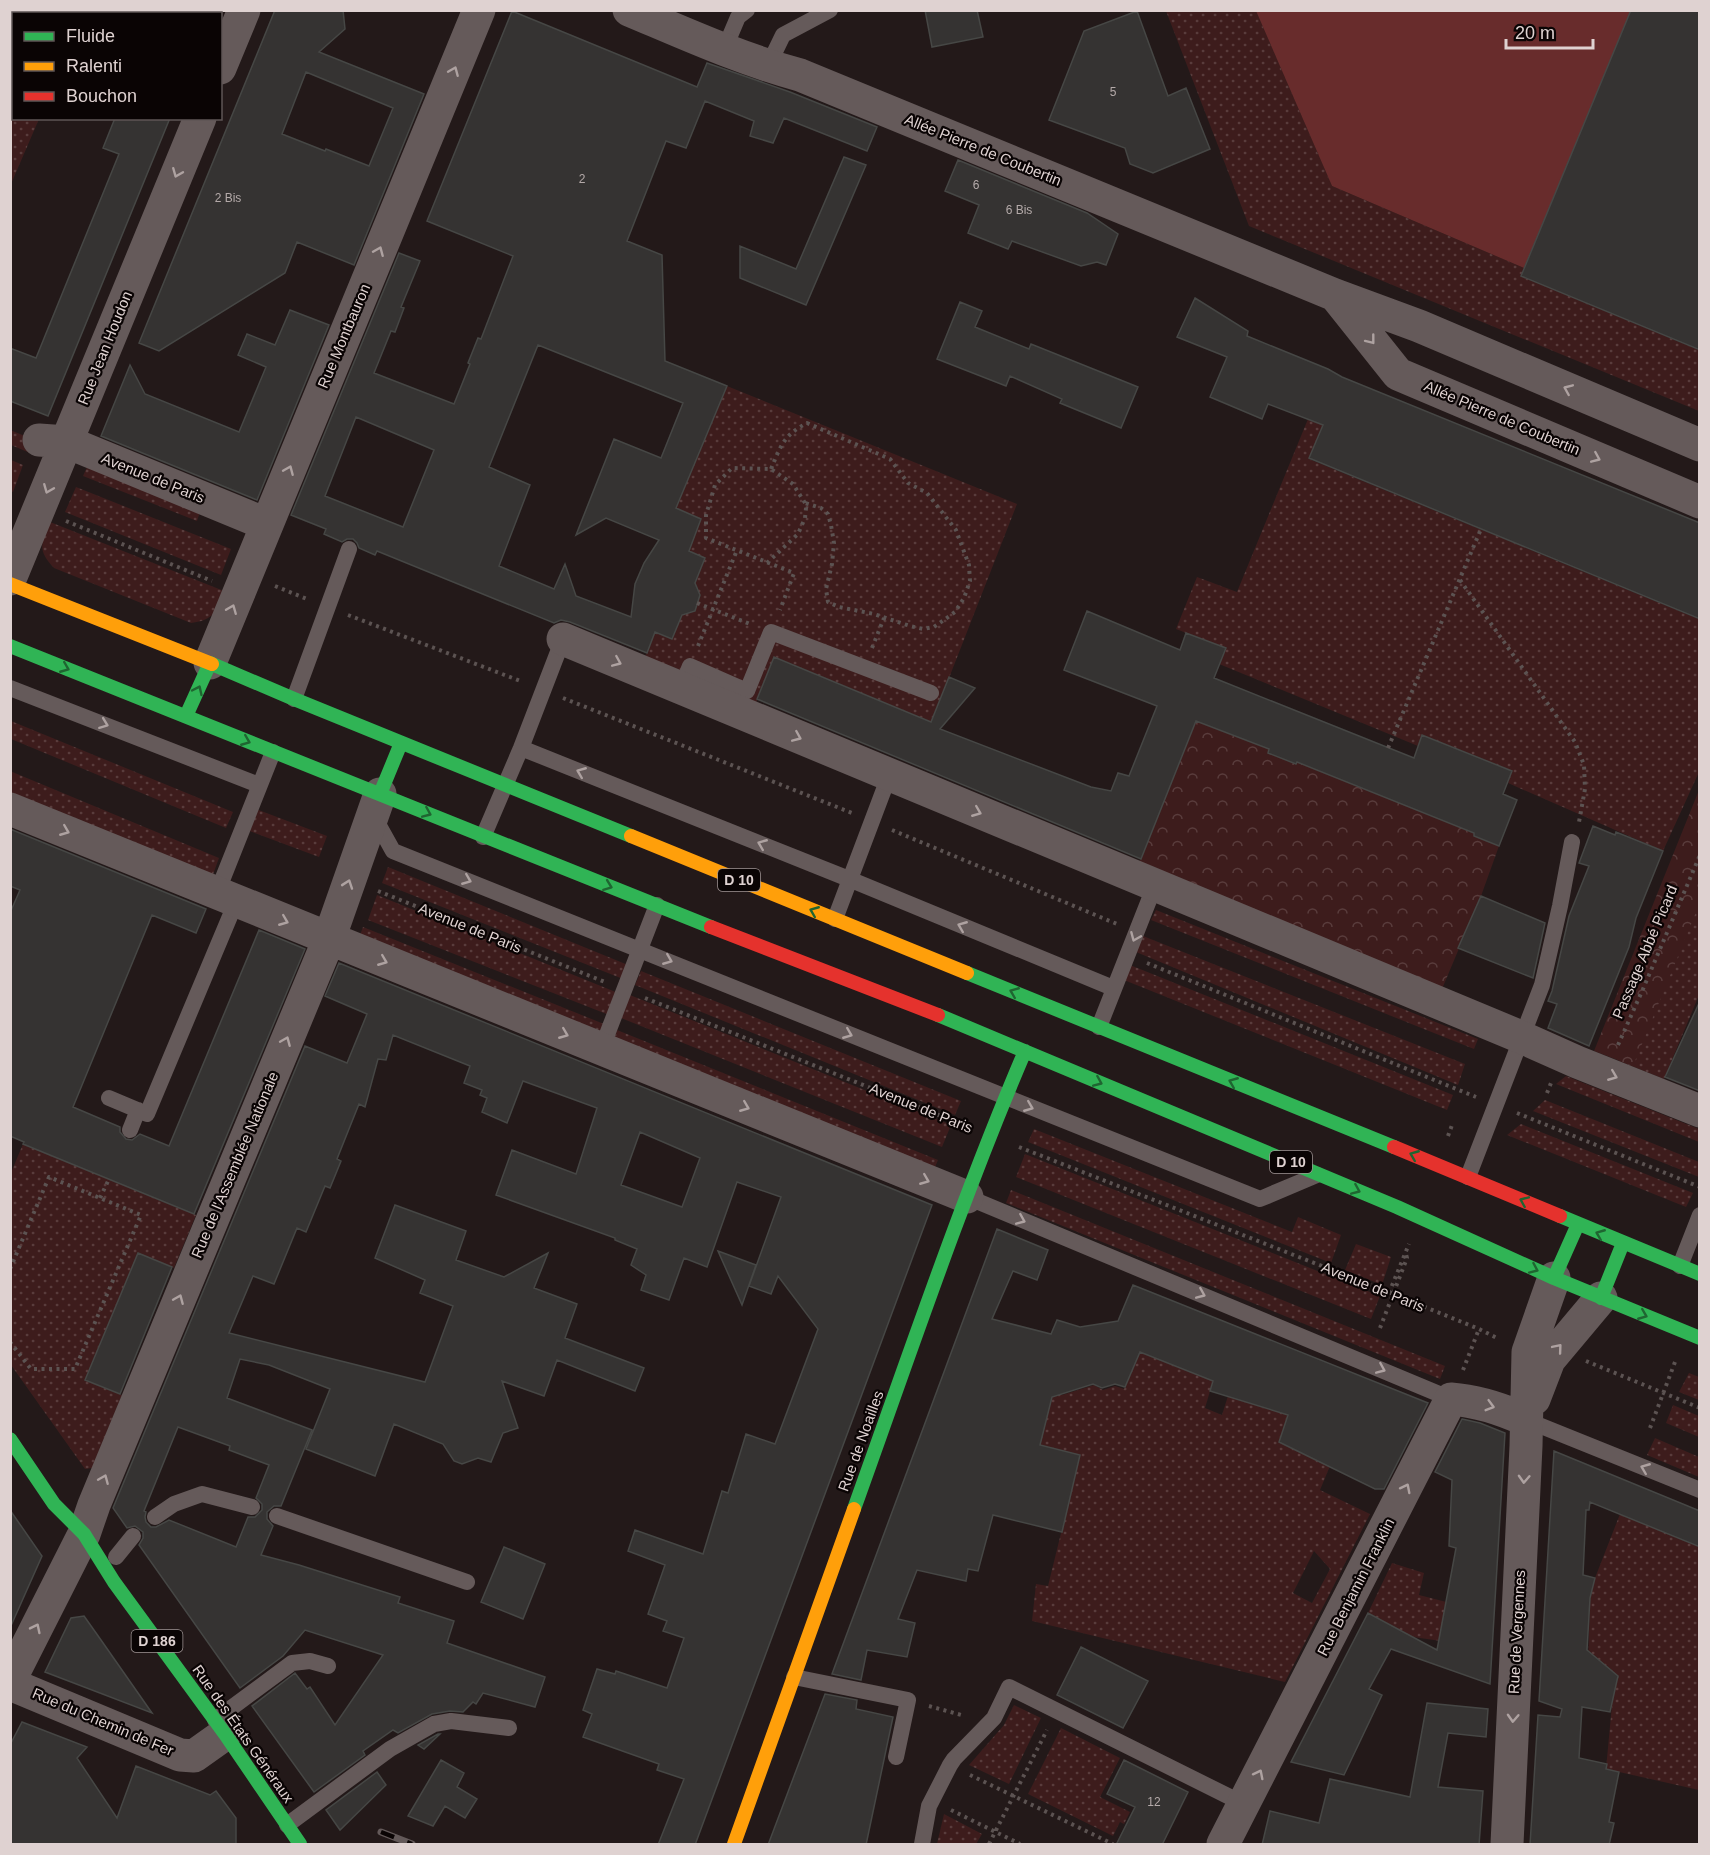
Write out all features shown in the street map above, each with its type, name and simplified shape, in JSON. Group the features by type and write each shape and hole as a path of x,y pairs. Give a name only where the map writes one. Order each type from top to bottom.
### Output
{"main road":[{"name":"D 10","path":"10,584 210,663 835,919 1039,1008 1099,1027 1700,1274"},
{"name":"D 10","path":"10,646 273,752 376,804 483,837 1027,1046 1411,1213 1554,1278 1700,1338"},
{"path":"186,716 210,663"},
{"path":"376,804 401,743"},
{"name":"Rue de Noailles","path":"734,1845 967,1197 1027,1046"},
{"path":"1554,1278 1578,1224"},
{"path":"1601,1298 1623,1243"},
{"name":"Rue des États Généraux","path":"10,1439 54,1504 84,1534 114,1582 220,1727 300,1845"}],"street":[{"path":"222,63 244,10"},
{"name":"Rue Montbauron","path":"210,663 479,10"},
{"name":"Allée Pierre de Coubertin","path":"630,10 724,50 800,75 1335,294 1419,326 1700,445"},
{"name":"Rue Jean Houdon","path":"10,579 52,441 199,120"},
{"name":"Allée Pierre de Coubertin","path":"1335,294 1398,374 1700,502"},
{"name":"Avenue de Paris","path":"52,441 266,524"},
{"path":"563,639 685,677 889,776 1700,1111"},
{"name":"Rue de l'Assemblée Nationale","path":"10,1682 84,1534 98,1494 329,939 376,804"},
{"path":"10,809 967,1197"},
{"name":"Rue de Vergennes","path":"1507,1845 1528,1352 1554,1278"},
{"name":"Rue de Vergennes","path":"1526,1420 1549,1360 1601,1298"},
{"path":"1451,1399 1469,1401 1507,1411 1526,1420"},
{"name":"Rue Benjamin Franklin","path":"1223,1845 1233,1798 1451,1399"},
{"name":"Rue du Chemin de Fer","path":"10,1682 180,1755 194,1756 220,1727"}],"lane":[{"path":"724,50 738,17 747,10"},
{"path":"768,66 783,35 830,10"},
{"path":"294,699 349,549"},
{"path":"685,677 747,691 771,632 931,693"},
{"path":"483,837 521,748 563,639"},
{"path":"10,688 259,785"},
{"path":"521,748 849,879 1113,988"},
{"path":"109,1098 147,1114 227,898 259,785 273,752"},
{"path":"835,919 889,776"},
{"path":"376,804 393,851 1005,1098 1260,1198 1318,1174"},
{"path":"1468,1177 1542,985 1572,842"},
{"path":"1099,1027 1155,885"},
{"path":"601,1050 657,905"},
{"path":"130,1130 138,1110"},
{"path":"967,1197 1451,1399"},
{"path":"1680,1266 1700,1215"},
{"path":"1526,1420 1700,1490"},
{"path":"155,1517 174,1504 202,1494 252,1507"},
{"path":"277,1516 467,1582"},
{"path":"116,1557 133,1536"},
{"path":"220,1727 292,1663 310,1661 328,1666"},
{"path":"794,1677 908,1700 896,1757"},
{"path":"922,1845 932,1800 950,1765 994,1718 1009,1687 1233,1798"},
{"path":"287,1825 390,1749 434,1724 451,1721 509,1728"}],"path":[{"path":"771,469 780,447 792,431 807,423 890,459 908,483 927,493 956,530 969,565 970,581 964,598 955,612 934,627 923,629 846,610 828,602 826,589 834,543 831,525 828,514 821,508 805,503"},
{"path":"698,603 771,632 794,573 767,563 706,538 706,515 716,485 732,468 771,469 793,484 805,503 804,518 798,534 767,563"},
{"path":"1388,747 1481,529"},
{"path":"685,677 737,550"},
{"path":"1460,580 1575,742 1584,765 1585,789 1572,842"},
{"path":"864,667 884,618"},
{"name":"Passage Abbé Picard","path":"1616,1048 1700,855"},
{"name":"Avenue de Paris","path":"350,880 1479,1329 1504,1342"},
{"path":"10,1269 50,1177 141,1215 75,1369 31,1369 10,1342"},
{"path":"100,1198 109,1179"},
{"path":"1380,1328 1391,1294 1407,1258 1406,1254"},
{"path":"1451,1399 1479,1329"},
{"path":"1650,1428 1676,1358"},
{"path":"1584,1360 1700,1408"},
{"path":"908,1700 989,1723"},
{"path":"989,1845 1057,1711"},
{"path":"950,1765 1113,1845"},
{"path":"932,1800 1020,1845"}],"green space":[{"path":"10,11 83,11 12,12 12,120 39,120 11,184"},
{"path":"1166,11 1256,11 1332,186 1524,268 1521,276 1699,350 1699,411 1249,226"},
{"path":"727,386 1017,504 931,724 775,657 753,710 642,665 655,632 672,639 682,615 695,611 699,598 695,583 705,558 689,551 701,519 676,508"},
{"path":"1308,419 1323,424 1309,459 1699,619 1699,772 1663,851 1508,783 1512,771 1423,735 1418,746 1219,664 1225,648 1176,629 1197,577 1237,592"},
{"path":"10,430 35,440 30,453 11,445"},
{"path":"11,460 23,465 13,492 11,491"},
{"path":"87,467 200,512 197,521 83,476"},
{"path":"76,487 231,549 221,575 65,512"},
{"path":"50,522 224,591 214,613 205,620 191,623 54,568 45,556 42,546"},
{"path":"11,721 233,812 226,828 11,739"},
{"path":"1196,721 1269,749 1268,753 1297,762 1474,833 1474,836 1499,846 1442,989 1138,865"},
{"path":"10,771 219,858 211,880 11,798"},
{"path":"1699,790 1699,905 1633,1066 1594,1051"},
{"path":"256,809 327,836 319,857 247,830"},
{"path":"1699,865 1699,995 1664,1079 1619,1061"},
{"path":"388,867 628,965 623,979 382,883"},
{"path":"377,895 618,993 609,1015 368,920"},
{"path":"1156,910 1478,1039 1474,1049 1151,920"},
{"path":"363,927 604,1024 599,1038 357,943"},
{"path":"1143,936 1465,1064 1458,1085 1136,952"},
{"path":"1130,965 1453,1095 1447,1110 1124,980"},
{"path":"641,971 961,1101 955,1115 635,985"},
{"path":"630,995 951,1125 942,1147 621,1018"},
{"path":"617,1030 938,1160 932,1174 612,1044"},
{"path":"1566,1076 1699,1129 1699,1142 1556,1084"},
{"path":"1545,1100 1699,1162 1699,1177 1533,1111"},
{"path":"1521,1124 1693,1193 1686,1207 1507,1135"},
{"path":"1034,1129 1292,1232 1298,1217 1341,1235 1331,1263 1028,1142"},
{"path":"23,1144 196,1215 174,1268 138,1253 86,1380 122,1395 92,1468 85,1469 11,1365 10,1175"},
{"path":"1025,1154 1380,1296 1371,1319 1016,1177"},
{"path":"1011,1190 1445,1366 1440,1379 1006,1203"},
{"path":"1356,1244 1391,1257 1382,1285 1345,1270"},
{"path":"1140,1352 1213,1381 1205,1408 1222,1415 1232,1383 1261,1407 1275,1411 1281,1393 1293,1399 1279,1442 1330,1466 1320,1490 1370,1514 1285,1682 1032,1621 1036,1584 1048,1586 1080,1456 1040,1445 1051,1400 1055,1370 1062,1395 1094,1385 1103,1390 1115,1386 1124,1389","holes":["1314,1551 1330,1569 1312,1603 1293,1593"]},
{"path":"1689,1373 1699,1377 1699,1400 1679,1392"},
{"path":"1673,1405 1699,1416 1699,1437 1666,1423"},
{"path":"1655,1438 1699,1457 1699,1477 1647,1455"},
{"path":"1620,1514 1699,1547 1699,1790 1606,1769 1612,1705 1587,1700 1590,1600 1595,1578"},
{"path":"1392,1563 1424,1573 1419,1595 1462,1606 1462,1644 1413,1637 1368,1613"},
{"path":"1014,1705 1041,1718 1009,1784 969,1765 1004,1725"},
{"path":"1061,1728 1120,1758 1100,1797 1130,1812 1124,1824 1120,1822 1113,1836 1028,1794"},
{"path":"944,1814 982,1834 976,1844 937,1844"}],"shaded area":[{"path":"1256,11 1632,11 1524,268 1332,186"}],"building":[{"path":"275,10 343,10 345,29 319,52 424,94 354,265 297,242 285,273 159,351 139,343","holes":["306,72 393,108 369,166 282,134"]},
{"path":"925,10 977,10 983,37 932,47"},
{"path":"1631,10 1700,10 1700,350 1521,276"},
{"path":"512,11 697,87 707,63 790,92 877,127 867,151 784,118 773,143 750,136 754,121 705,101 686,148 666,141 627,241 662,255 665,361 727,386 676,508 701,519 689,551 705,558 695,583 700,595 695,611 682,615 672,639 655,632 647,653 570,622 561,620 554,623 377,551 375,555 359,548 353,539 342,542 324,534 326,529 291,515 399,253 420,261 401,307 404,308 395,332 391,331 374,373 454,404 470,364 468,363 478,338 481,339 513,256 427,221","holes":["538,345 683,403 661,458 614,439 576,535 606,518 659,540 644,563 635,584 631,617 576,596 565,564 554,589 499,566 530,485 489,467","356,417 434,450 403,527 325,496"]},
{"path":"1137,11 1168,96 1186,88 1210,149 1153,173 1130,164 1125,148 1049,120 1084,31"},
{"path":"114,120 169,120 48,416 10,401 10,348 36,358 119,154 103,148"},
{"path":"844,157 866,165 806,305 740,278 740,246 796,269"},
{"path":"958,160 1087,213 1118,234 1106,265 1097,262 1081,266 1012,241 1008,249 968,233 979,205 945,191"},
{"path":"1195,298 1248,331 1247,336 1700,523 1700,619 1309,458 1323,425 1268,404 1262,419 1210,397 1227,357 1177,337"},
{"path":"960,302 982,311 975,327 1029,349 1031,344 1138,387 1121,428 1060,403 1062,399 1010,376 1006,386 937,359"},
{"path":"290,310 329,325 257,500 101,436 130,365 145,394 239,432 266,367 238,355 247,334 275,345"},
{"path":"1087,611 1180,650 1186,633 1226,648 1214,678 1414,758 1422,735 1512,771 1503,794 1517,800 1499,846 1474,836 1474,833 1297,762 1296,764 1268,753 1269,749 1196,721 1141,859 757,699 774,657 931,722 949,677 975,688 940,729 1091,787 1111,791 1118,773 1129,776 1157,706 1064,670"},
{"path":"1593,826 1615,835 1616,832 1663,851 1636,918 1629,947 1589,1046 1548,1028 1557,1004 1548,1001 1569,916 1589,866 1579,863"},
{"path":"10,829 206,909 196,933 152,915 73,1107 120,1127 120,1132 126,1139 132,1140 140,1134 169,1146 259,930 305,949 194,1214 23,1144 24,1142 10,1136 10,913 20,890 10,886"},
{"path":"1481,896 1545,923 1533,978 1458,948"},
{"path":"339,963 932,1205 695,1845 658,1845 684,1779 657,1770 659,1764 583,1737 592,1714 583,1710 597,1669 615,1674 616,1671 667,1688 684,1638 663,1631 667,1621 648,1614 665,1565 628,1551 635,1530 703,1554 722,1491 728,1493 746,1434 775,1444 818,1329 778,1276 771,1294 749,1286 781,1197 737,1182 707,1267 684,1258 669,1300 641,1290 646,1275 631,1265 637,1249 615,1238 496,1195 512,1150 576,1174 597,1108 523,1081 507,1123 482,1112 487,1098 480,1095 482,1090 464,1083 470,1066 393,1035 386,1060 378,1059 365,1107 359,1104 337,1159 341,1161 330,1188 325,1186 306,1232 297,1228 274,1284 253,1276 229,1333 425,1382 453,1306 420,1293 425,1280 375,1258 395,1205 466,1231 456,1260 504,1277 548,1253 534,1288 577,1304 565,1338 644,1368 635,1391 557,1360 544,1396 502,1381 518,1428 503,1433 491,1462 478,1458 462,1464 454,1461 443,1444 394,1424 375,1476 306,1449 330,1389 269,1365 240,1359 227,1398 312,1430 281,1506 274,1506 267,1512 267,1519 273,1526 261,1555 400,1597 398,1603 454,1621 447,1643 545,1677 535,1707 483,1693 476,1704 473,1702 463,1712 450,1711 432,1714 398,1733 393,1730 363,1751 365,1755 314,1792 252,1706 295,1673 307,1689 310,1687 335,1725 383,1655 305,1630 283,1656 240,1688 139,1545 143,1532 135,1526 127,1528 113,1508 305,1046 347,1063 367,1014 325,996","holes":["640,1132 700,1158 682,1207 621,1185","178,1427 230,1446 229,1450 269,1465 256,1498 262,1504 262,1510 255,1517 248,1517 236,1547 169,1520 156,1527 151,1527 146,1522 144,1511"]},
{"path":"1700,1001 1700,1091 1665,1077"},
{"path":"997,1229 1048,1250 1037,1280 1013,1271 992,1319 1051,1334 1057,1320 1080,1327 1118,1321 1133,1285 1428,1403 1384,1489 1375,1489 1279,1442 1288,1415 1210,1391 1213,1381 1140,1352 1125,1387 1115,1384 1102,1388 1093,1384 1052,1397 1040,1445 1080,1455 1062,1532 993,1515 978,1571 968,1569 966,1581 917,1570 898,1619 915,1623 907,1657 867,1650 861,1680 832,1674"},
{"path":"718,1251 756,1265 742,1305"},
{"path":"138,1253 172,1267 120,1394 85,1380"},
{"path":"1462,1419 1505,1433 1490,1684 1391,1649 1369,1689 1382,1695 1344,1775 1291,1762 1368,1613 1437,1650 1456,1548 1449,1546 1452,1480 1435,1472"},
{"path":"1554,1451 1700,1511 1700,1547 1590,1502 1589,1510 1586,1510 1583,1575 1595,1578 1590,1598 1587,1650 1618,1676 1610,1712 1582,1707 1579,1758 1607,1764 1606,1769 1619,1772 1609,1822 1614,1823 1609,1845 1530,1845 1538,1715 1560,1717 1562,1709 1539,1701"},
{"path":"10,1510 42,1556 10,1628"},
{"path":"504,1547 545,1564 523,1619 481,1602"},
{"path":"84,1616 152,1713 45,1672 71,1618"},
{"path":"1081,1647 1148,1681 1123,1728 1057,1695"},
{"path":"825,1694 857,1700 856,1709 893,1717 866,1845 768,1845"},
{"path":"1427,1703 1488,1709 1486,1737 1448,1733 1438,1787 1483,1791 1479,1845 1262,1845 1270,1811 1319,1823 1330,1779 1410,1797"},
{"path":"22,1722 87,1747 77,1758 117,1818 136,1766 210,1795 216,1791 236,1818 236,1845 10,1845 10,1745"},
{"path":"440,1734 424,1749 418,1745"},
{"path":"441,1760 464,1773 457,1787 477,1799 465,1818 445,1806 433,1826 408,1816"},
{"path":"1124,1760 1188,1792 1162,1845 1116,1845 1135,1807 1107,1794"},
{"path":"377,1772 386,1785 340,1830 326,1810"}],"railway":[{"path":"381,1832 412,1844"}],"traffic: fast":[{"path":"10,646 711,927"},
{"path":"186,716 210,663"},
{"path":"212,664 631,836"},
{"path":"380,794 401,743"},
{"path":"967,973 1394,1147"},
{"path":"938,1015 1397,1207 1554,1278 1700,1338"},
{"path":"854,1509 957,1221 1025,1051"},
{"path":"1560,1216 1700,1274"},
{"path":"1554,1278 1578,1224"},
{"path":"1601,1298 1623,1243"},
{"path":"10,1439 54,1504 84,1534 114,1582 225,1734 300,1844"}],"traffic: slow":[{"path":"10,584 212,664"},
{"path":"631,836 967,973"},
{"path":"734,1844 854,1509"}],"traffic: jam":[{"path":"711,927 938,1015"},
{"path":"1394,1147 1560,1216"}]}
